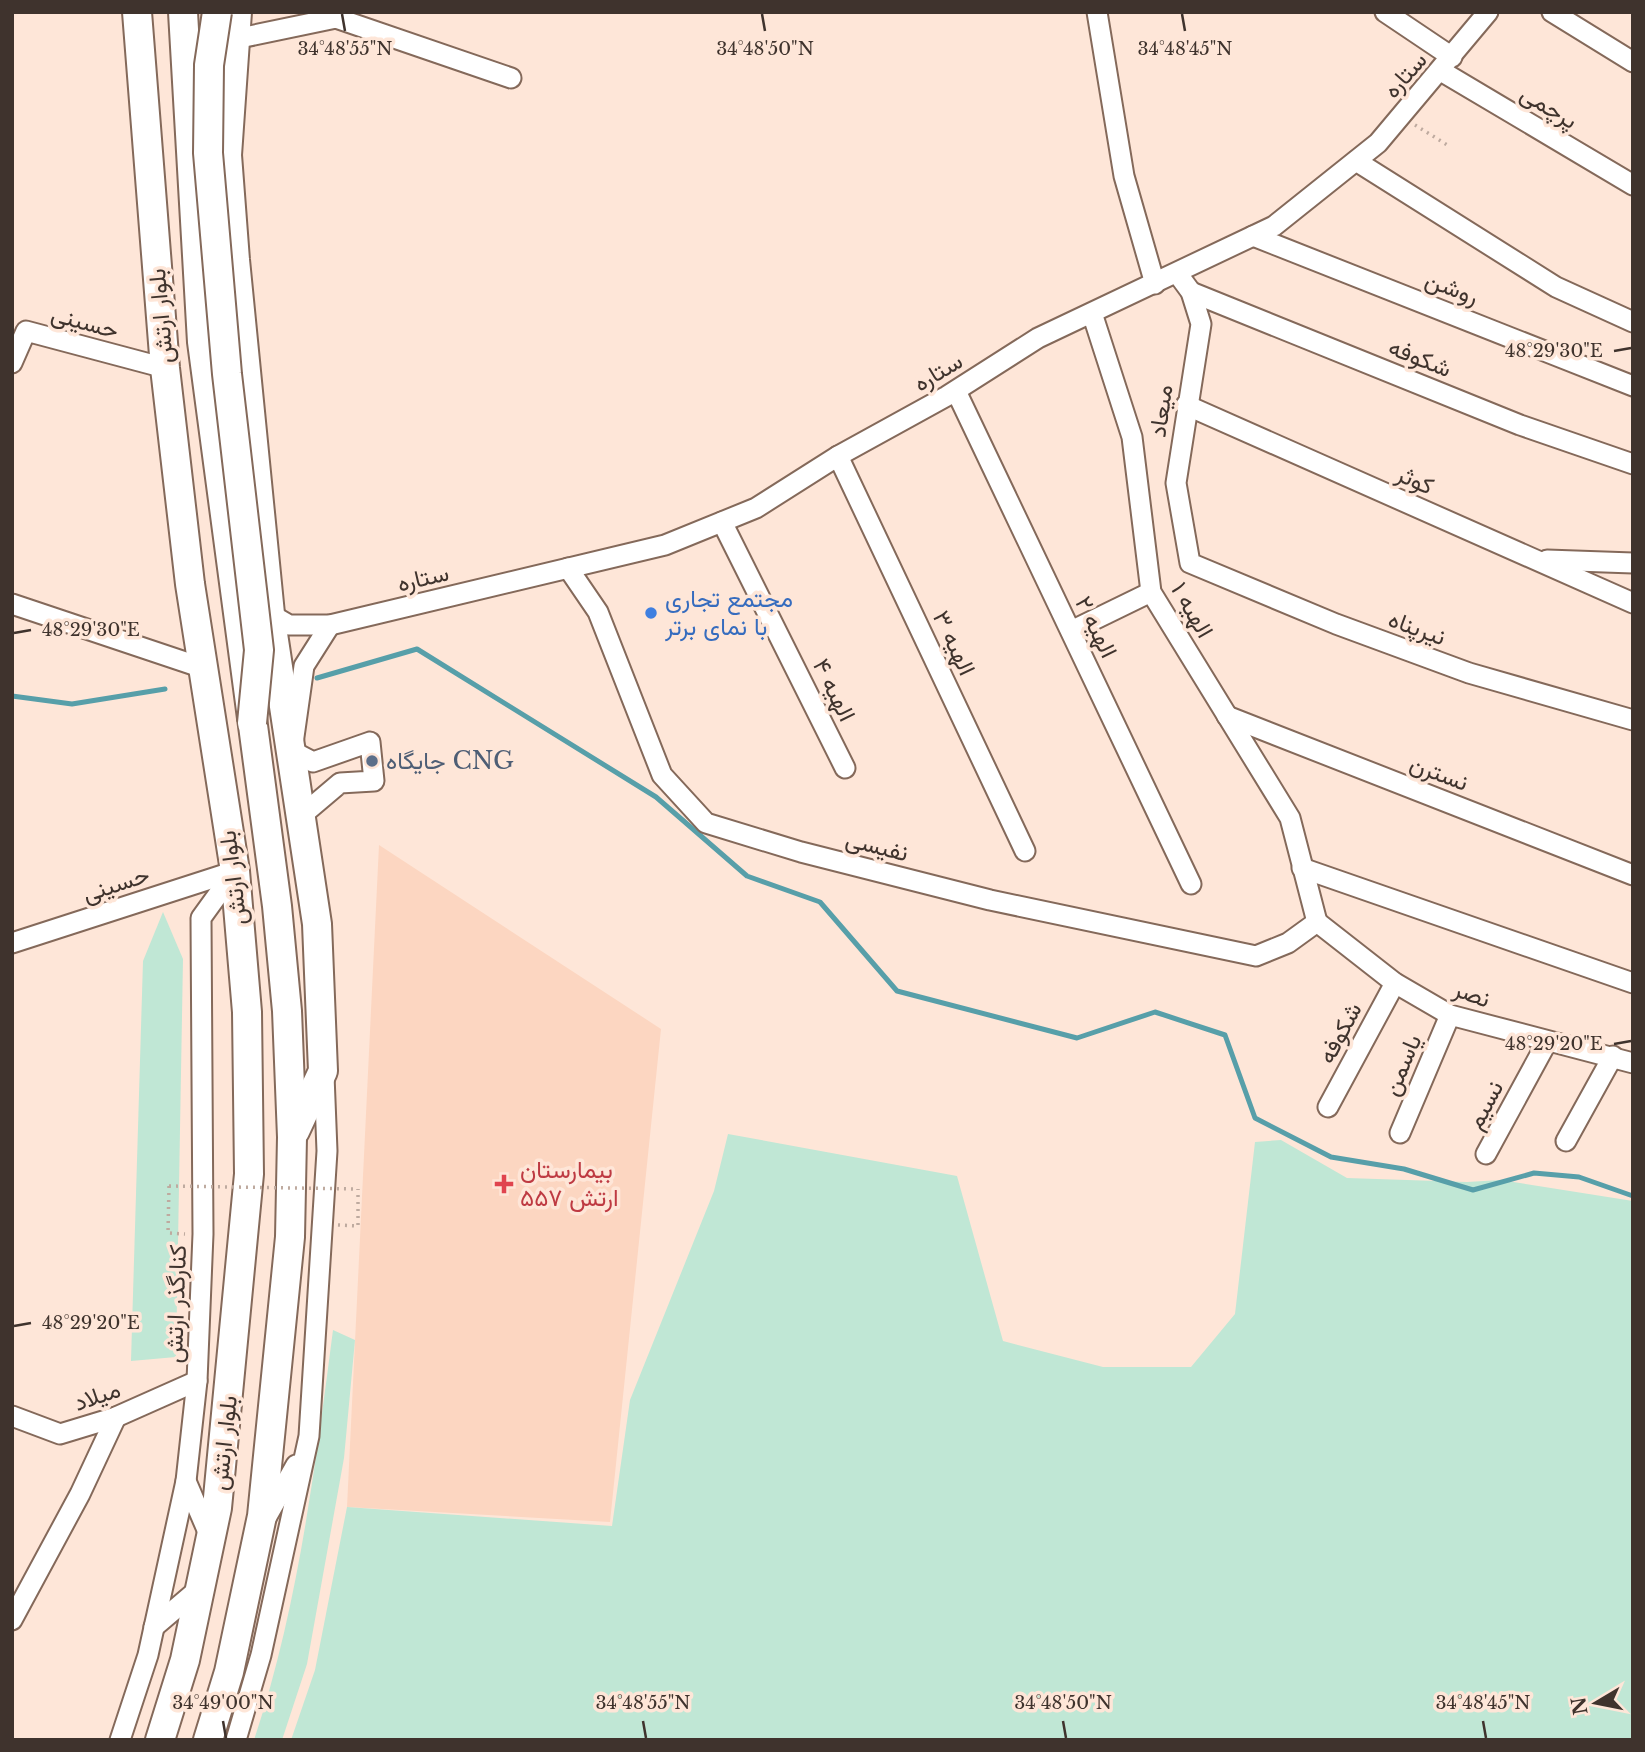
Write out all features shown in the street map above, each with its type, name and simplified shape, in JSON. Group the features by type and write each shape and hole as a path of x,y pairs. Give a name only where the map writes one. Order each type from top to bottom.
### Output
{"highway":[{"name":"بلوار ارتش","path":"137,12 165,368 203,668 235,871 247,1012 249,1174 217,1508 185,1660 160,1740"},
{"name":"بلوار ارتش","path":"183,12 202,342 265,804 287,1011 292,1137 290,1237 259,1531 229,1672 208,1740"},
{"path":"192,12 228,117"},
{"path":"217,12 209,65 208,153 223,336 258,650 252,723"},
{"path":"236,25 228,117 234,260 270,614 317,924 323,1071 292,1137"}],"street":[{"path":"1097,12 1124,176 1155,284"},
{"name":"پرچمی","path":"1385,12 1447,64 1633,185"},
{"name":"ستاره","path":"270,614 289,625 330,625 665,545 756,508 838,456 956,391 1038,338 1274,226 1378,143 1488,12"},
{"path":"1552,12 1633,62"},
{"path":"236,25 336,18 511,78"},
{"path":"1356,161 1556,287 1633,322"},
{"name":"روشن","path":"1253,236 1633,386"},
{"name":"میعاد","path":"1177,273 1191,292 1201,324 1186,405 1176,483 1190,563"},
{"name":"شکوفه","path":"1191,292 1520,425 1633,464"},
{"name":"الهیه ۱","path":"1092,313 1132,437 1151,592 1290,818 1317,922"},
{"name":"حسینی","path":"12,363 26,331 165,368"},
{"name":"الهیه ۲","path":"956,391 1191,884"},
{"name":"کوثر","path":"1186,405 1535,560 1633,563"},
{"name":"الهیه ۳","path":"838,456 1025,851"},
{"name":"الهیه ۴","path":"722,522 845,768"},
{"path":"1535,560 1633,603"},
{"name":"نیرپناه","path":"1190,563 1336,624 1469,673 1633,720"},
{"name":"نفیسی","path":"568,568 598,612 662,775 706,823 802,852 990,900 1256,956 1288,943 1317,922"},
{"path":"1071,631 1151,592"},
{"path":"12,604 203,668"},
{"path":"301,816 340,783 374,780 370,743 313,762 292,751 304,666 330,625"},
{"name":"نسترن","path":"1227,716 1633,875"},
{"path":"1302,867 1633,983"},
{"name":"حسینی","path":"12,943 235,871"},
{"name":"کنارگذر ارتش","path":"120,1740 154,1628 186,1481 197,1381 203,1234 201,918 235,871"},
{"name":"نصر","path":"1317,922 1395,983 1450,1015 1633,1063"},
{"name":"شکوفه","path":"1328,1107 1395,983"},
{"name":"یاسمن","path":"1400,1133 1450,1015"},
{"name":"نسیم","path":"1486,1154 1546,1042"},
{"path":"1566,1141 1614,1056"},
{"path":"236,1740 261,1655 306,1446 327,1151 323,1071"},
{"name":"میلاد","path":"12,1416 60,1434 116,1417 197,1381"},
{"path":"12,1620 80,1494 116,1417"},
{"path":"259,1531 306,1446"},
{"path":"186,1481 211,1539"},
{"path":"154,1628 201,1587"}],"path":[{"path":"1401,117 1449,146"},
{"path":"168,1233 169,1186 358,1189 358,1226"}],"shaded area":[{"name":"بیمارستان ۵۵۷ ارتش","path":"379,845 661,1029 610,1522 347,1507"}],"green space":[{"path":"163,912 183,959 176,1357 131,1361 143,961"},
{"path":"728,1134 957,1176 1003,1341 1103,1367 1191,1367 1235,1314 1255,1142 1281,1140 1347,1178 1467,1182 1501,1180 1633,1201 1633,1740 291,1740 315,1670 347,1507 612,1526 630,1400 714,1191"},
{"path":"333,1330 355,1340 344,1458 307,1664 282,1740 254,1740 294,1589 312,1486"}],"waterway":[{"path":"317,678 417,649 656,797 747,876 820,902 897,991 1077,1038 1155,1012 1225,1035 1255,1118 1331,1157 1404,1169 1473,1190 1534,1173 1579,1177 1633,1196"},
{"path":"12,696 72,704 165,689"}],"place":[{"name":"مجتمع تجاری با نمای برتر","path":"651,613"},
{"name":"جایگاه CNG","path":"372,761"},
{"name":"بیمارستان ۵۵۷ ارتش","path":"504,1184"}]}
